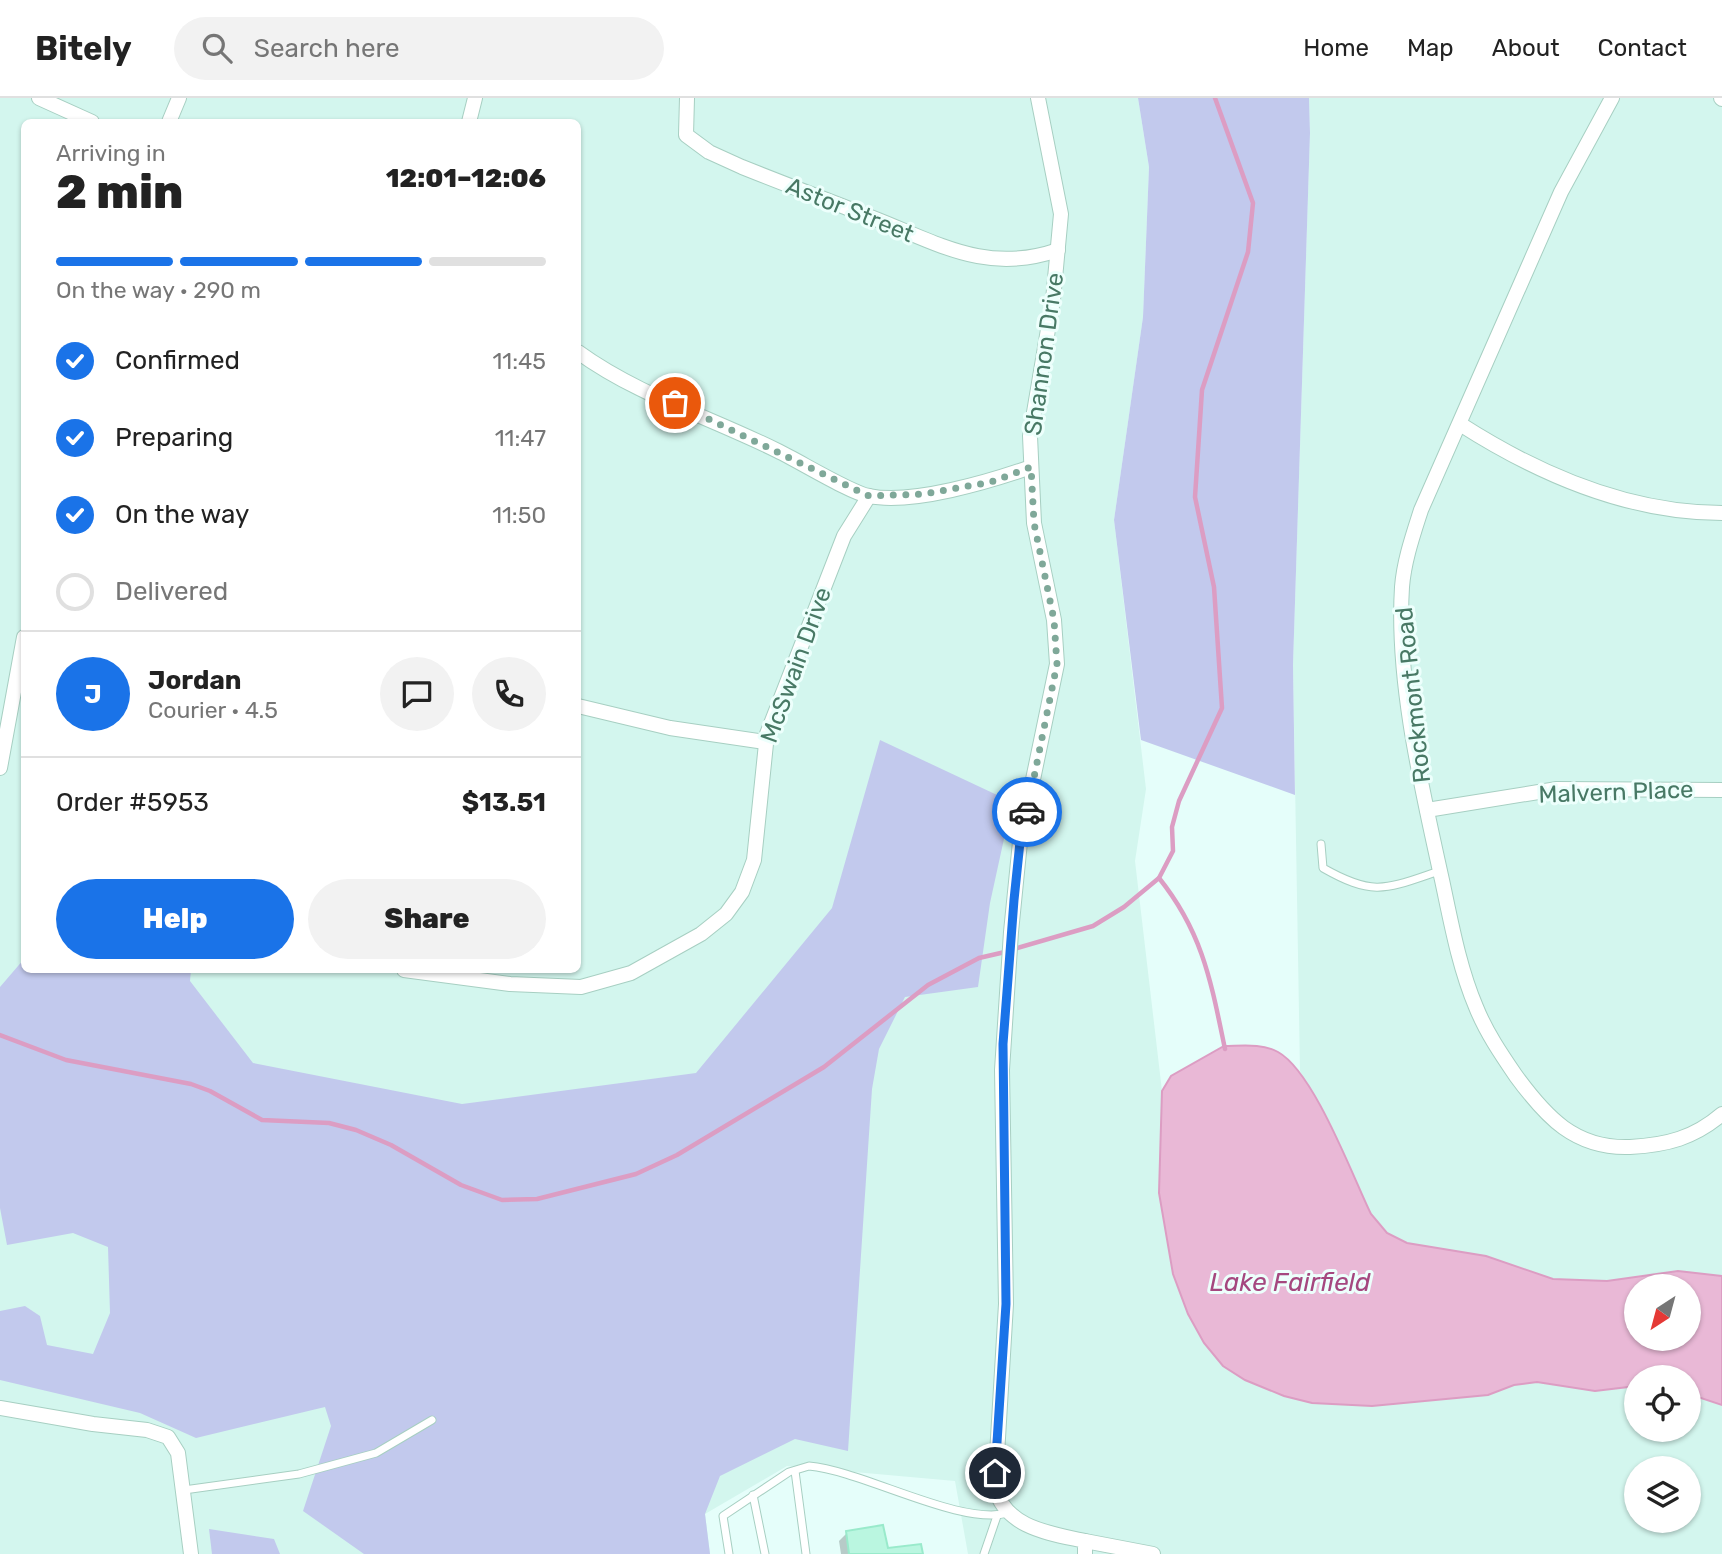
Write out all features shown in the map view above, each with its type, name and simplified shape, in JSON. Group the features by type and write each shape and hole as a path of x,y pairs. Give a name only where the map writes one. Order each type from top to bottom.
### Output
{"street":[{"path":"39,98 85,119"},
{"path":"170,119 179,98"},
{"path":"470,119 475,98"},
{"name":"Astor Street","path":"687,98 686,135 709,152 741,167 960,253 1001,261 1033,259 1058,250"},
{"name":"Shannon Drive","path":"1003,1515 995,1480 1005,1318 1002,1070 1020,842 1057,664 1054,620 1034,523 1031,467 1032,418 1053,300 1060,205 1038,98"},
{"name":"Rockmont Road","path":"1612,98 1561,192 1421,510 1408,552 1402,587 1408,692 1440,871 1476,1008 1504,1059 1550,1119 1580,1139 1616,1148 1679,1140 1700,1131 1722,1114"},
{"path":"581,354 628,382 746,435 869,496 924,494 991,482 1031,467"},
{"path":"1460,424 1517,457 1563,479 1615,497 1663,508 1722,513"},
{"name":"McSwain Drive","path":"427,973 510,984 581,987 631,974 701,934 734,905 749,877 758,829 765,742 844,536 869,496"},
{"path":"0,768 6,701 21,648"},
{"path":"581,707 670,727 765,742"},
{"name":"Malvern Place","path":"1427,810 1557,789 1722,790"},
{"path":"0,1408 163,1434 173,1442 178,1453 191,1554"},
{"path":"1003,1515 1085,1547 1153,1554"}],"lane":[{"path":"1321,844 1323,868 1367,890 1405,883 1440,871"},
{"path":"184,1490 299,1474 376,1453 432,1420"},
{"path":"729,1554 723,1516 753,1495 809,1466 821,1467 966,1512 1003,1515 984,1554"},
{"path":"795,1471 806,1554"},
{"path":"753,1495 765,1554"}],"shaded area":[{"path":"0,98 1138,98 1149,167 1143,317 1114,520 1146,789 1135,861 1162,1091 1159,1193 1204,1343 1223,1366 1245,1380 1460,1395 1488,1395 1514,1385 1537,1382 1594,1391 1624,1387 1624,1442 1701,1442 1701,1398 1722,1405 1722,1554 968,1554 955,1481 787,1466 705,1514 710,1554 0,1554"},
{"path":"1138,98 1309,98 1293,665 1295,795 1141,740 1114,520 1143,317 1149,167"},
{"path":"1309,98 1722,98 1722,1276 1678,1271 1624,1274 1624,1279 1607,1281 1553,1279 1486,1256 1407,1243 1387,1233 1371,1214 1300,1071 1293,665"},
{"path":"880,740 1012,802 990,903 978,987 905,997 879,1049 872,1089 848,1451 795,1439 720,1476 705,1514 710,1554 364,1554 303,1511 331,1426 325,1407 196,1438 140,1413 0,1380 0,1311 25,1306 40,1316 47,1345 93,1354 110,1313 108,1247 73,1233 7,1245 0,1208 0,987 21,962 21,973 191,973 190,981 253,1063 462,1104 696,1073 832,908"},
{"path":"209,1529 274,1539 280,1554 212,1554"}],"water":[{"name":"Lake Fairfield","path":"1224,1046 1258,1046 1278,1052 1292,1063 1305,1080 1331,1126 1371,1214 1387,1233 1407,1243 1486,1256 1553,1279 1607,1281 1624,1279 1624,1351 1701,1351 1701,1274 1657,1274 1678,1271 1722,1276 1722,1405 1701,1398 1701,1365 1624,1365 1624,1387 1595,1391 1537,1382 1514,1385 1488,1395 1372,1406 1312,1403 1284,1396 1245,1380 1223,1366 1204,1343 1188,1314 1173,1274 1159,1193 1162,1091 1171,1076"}],"building":[{"path":"883,1525 888,1548 921,1544 923,1554 849,1554 846,1531"}],"waterway":[{"path":"1014,949 1093,926 1124,907 1159,878 1173,851 1172,827 1179,801 1222,708 1214,587 1195,497 1202,390 1248,252 1253,203 1215,98"},
{"path":"1159,878 1174,898 1196,939 1210,980 1225,1049"},
{"path":"0,1035 66,1060 191,1084 210,1091 262,1120 329,1123 356,1130 391,1145 461,1185 502,1200 537,1199 636,1174 677,1155 824,1067 928,985 979,958 1005,952"}],"way so far":[{"path":"675,403 869,496 924,494 991,482 1031,467 1034,523 1054,620 1057,664 1027,812"}],"route":[{"path":"995,1473 1006,1304 1002,1148 1003,1044 1020,842 1027,812"}]}
